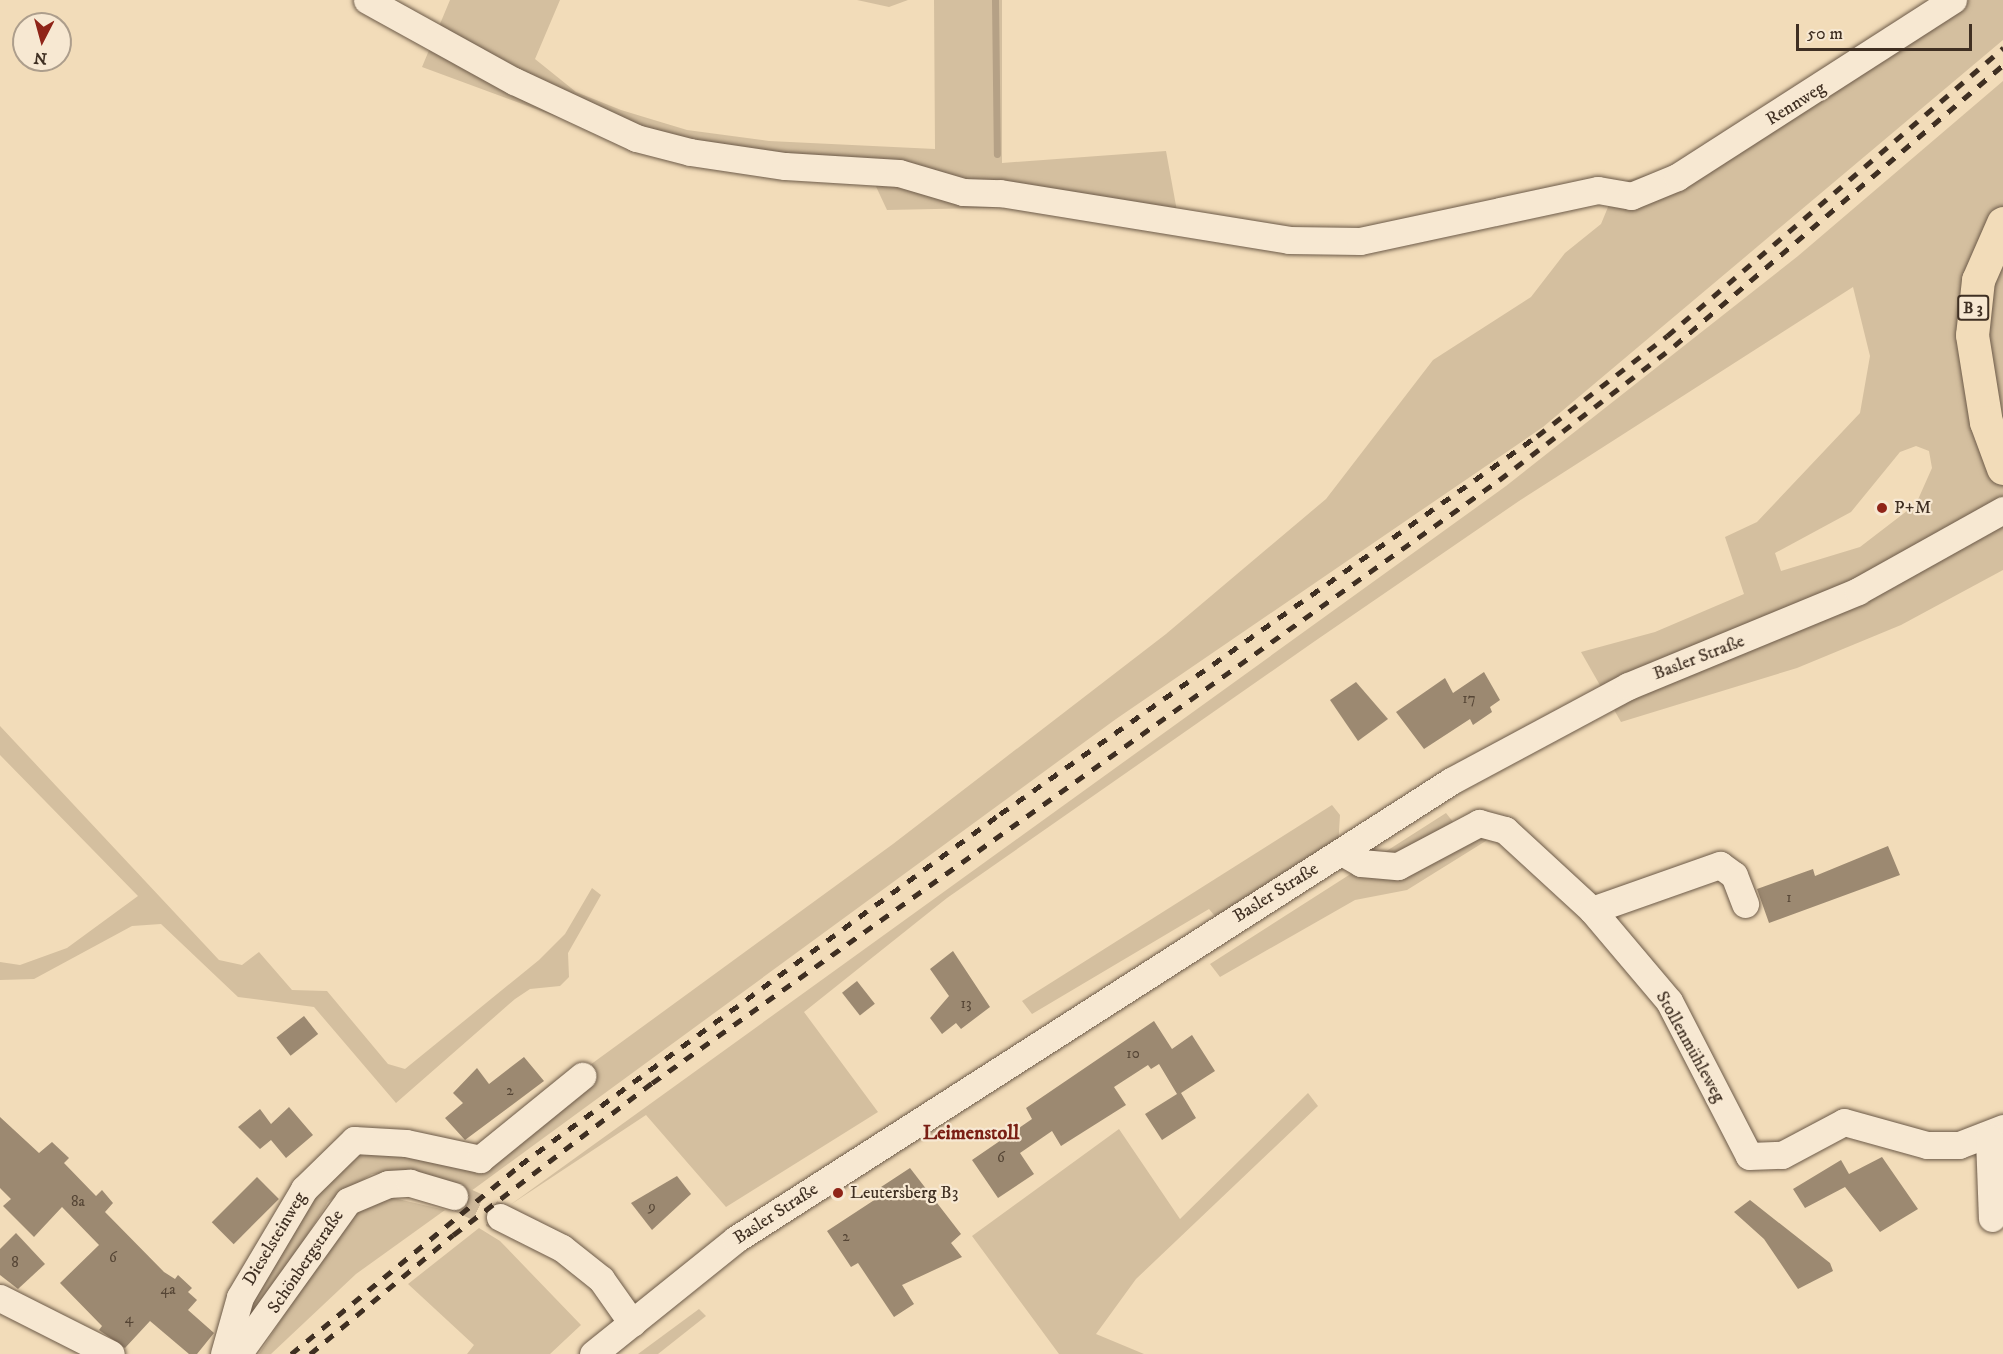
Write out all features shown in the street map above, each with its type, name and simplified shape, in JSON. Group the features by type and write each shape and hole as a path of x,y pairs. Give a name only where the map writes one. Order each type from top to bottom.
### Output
{"main road":[{"name":"B 3","path":"1993,405 1973,362 1973,304 1985,260 2003,223"},
{"path":"1993,405 1994,454 2003,468"}],"street":[{"name":"Rennweg","path":"367,0 514,81 636,138 700,153 899,173 963,192 1000,193 1289,240 1360,241 1598,190 1631,196 1677,177 1953,0"},
{"name":"Basler Straße","path":"593,1354 736,1239 1342,852 1562,717 1849,595 2003,510"},
{"name":"Stollenmühleweg","path":"1342,852 1361,863 1398,866 1479,823 1505,830 1592,910 1669,1001 1749,1156 1782,1155 1844,1122 1927,1145 1996,1133"},
{"path":"1592,910 1720,865 1734,874 1745,904"},
{"name":"Dieselsteinweg","path":"224,1354 240,1297 304,1189 354,1140 406,1143 480,1159 582,1076"},
{"path":"1992,1218 1996,1133"},
{"name":"Schönbergstraße","path":"238,1354 348,1201 388,1184 410,1183 454,1196"},
{"path":"500,1217 562,1248 602,1279 632,1323"},
{"path":"0,1298 111,1354"}],"shaded area":[{"path":"450,0 560,0 535,59 576,92 621,110 687,130 769,141 935,149 934,0 1002,0 1002,163 1166,151 1181,233 1026,207 887,210 872,178 666,157 422,67"},
{"path":"857,0 908,0 889,7"},
{"path":"1929,0 2003,0 2003,40 1543,427 1116,719 467,1194 405,1171 372,1174 328,1202 262,1307 237,1328 301,1202 359,1152 379,1149 457,1162 893,844 1166,634 1326,499 1433,360 1531,297 1565,253 1601,224 1618,183 1664,170"},
{"path":"2003,81 2003,570 1901,625 1797,668 1621,722 1581,652 1655,632 1744,594 1725,537 1757,522 1860,413 1870,356 1853,287 1519,501 1315,641 947,898 804,1012 878,1112 726,1207 646,1115 510,1205 1506,486 1798,256","holes":["1916,446 1929,451 1932,468 1916,504 1860,547 1781,571 1775,553 1851,512 1900,452"]},
{"path":"0,726 219,960 242,965 259,952 292,990 327,991 388,1064 405,1069 539,960 565,934 592,888 601,895 568,953 569,977 560,986 530,989 515,999 396,1103 314,1007 238,997 161,924 132,926 34,979 0,980 0,962 20,965 67,948 138,896 0,755"},
{"path":"1332,805 1340,815 1338,848 1218,920 1209,909 1032,1014 1022,1001"},
{"path":"1446,813 1462,833 1497,834 1407,890 1355,900 1220,977 1210,964"},
{"path":"1308,1093 1318,1106 1136,1279 1096,1334 1144,1354 1059,1354 972,1236 1119,1129 1180,1219"},
{"path":"385,1196 445,1210 356,1274 271,1354 259,1354 348,1216"},
{"path":"479,1228 500,1241 581,1325 550,1354 467,1354 474,1345 408,1284"},
{"path":"699,1309 706,1316 658,1354 638,1354"}],"building":[{"path":"1484,672 1500,700 1490,707 1492,712 1473,725 1470,719 1424,749 1396,712 1445,678 1453,693"},
{"path":"1356,682 1388,719 1358,741 1330,700"},
{"path":"1888,846 1900,875 1769,923 1757,889 1813,869 1815,876"},
{"path":"953,951 990,1007 961,1029 956,1023 942,1034 930,1018 949,996 930,969"},
{"path":"857,981 875,1004 860,1016 842,993"},
{"path":"304,1016 318,1034 291,1056 276,1038"},
{"path":"1154,1021 1172,1049 1192,1035 1215,1071 1181,1093 1196,1118 1162,1140 1145,1114 1177,1094 1159,1064 1151,1069 1148,1065 1114,1087 1126,1105 1061,1146 1052,1131 1020,1153 1034,1174 998,1198 972,1160 1032,1119 1026,1108"},
{"path":"524,1057 544,1081 465,1140 445,1118 463,1103 453,1093 477,1068 489,1084"},
{"path":"289,1107 313,1135 286,1158 271,1140 260,1149 238,1127 260,1109 271,1124"},
{"path":"0,1117 39,1153 52,1142 69,1158 64,1163 96,1196 102,1190 113,1203 105,1212 164,1272 175,1279 178,1275 192,1288 188,1292 197,1300 188,1310 214,1333 197,1354 189,1354 150,1321 125,1348 99,1330 102,1326 60,1283 99,1245 62,1207 34,1237 3,1206 11,1199 0,1188"},
{"path":"1882,1157 1918,1209 1880,1232 1845,1187 1805,1208 1793,1189 1841,1160 1849,1174"},
{"path":"910,1168 961,1234 951,1243 962,1257 902,1285 914,1304 894,1317 858,1263 851,1267 827,1231 885,1193 881,1187"},
{"path":"677,1176 691,1194 652,1230 631,1203"},
{"path":"257,1177 279,1199 234,1244 212,1222"},
{"path":"1750,1200 1830,1263 1833,1271 1798,1289 1764,1239 1734,1212"},
{"path":"16,1233 45,1264 18,1289 0,1275 0,1249"}],"waterway":[{"path":"995,0 997,154"}],"tunnel":[{"path":"454,1196 500,1217"}],"railway":[{"path":"291,1354 520,1165 1000,814 1537,436 1667,336 2003,48"},
{"path":"310,1354 453,1235 652,1083 1499,480 1674,346 2003,65"}],"place":[{"name":"P+M","path":"1882,508"},
{"name":"Leutersberg B3","path":"838,1193"}],"district":[{"name":"Leimenstoll","path":"971,1133"}]}
